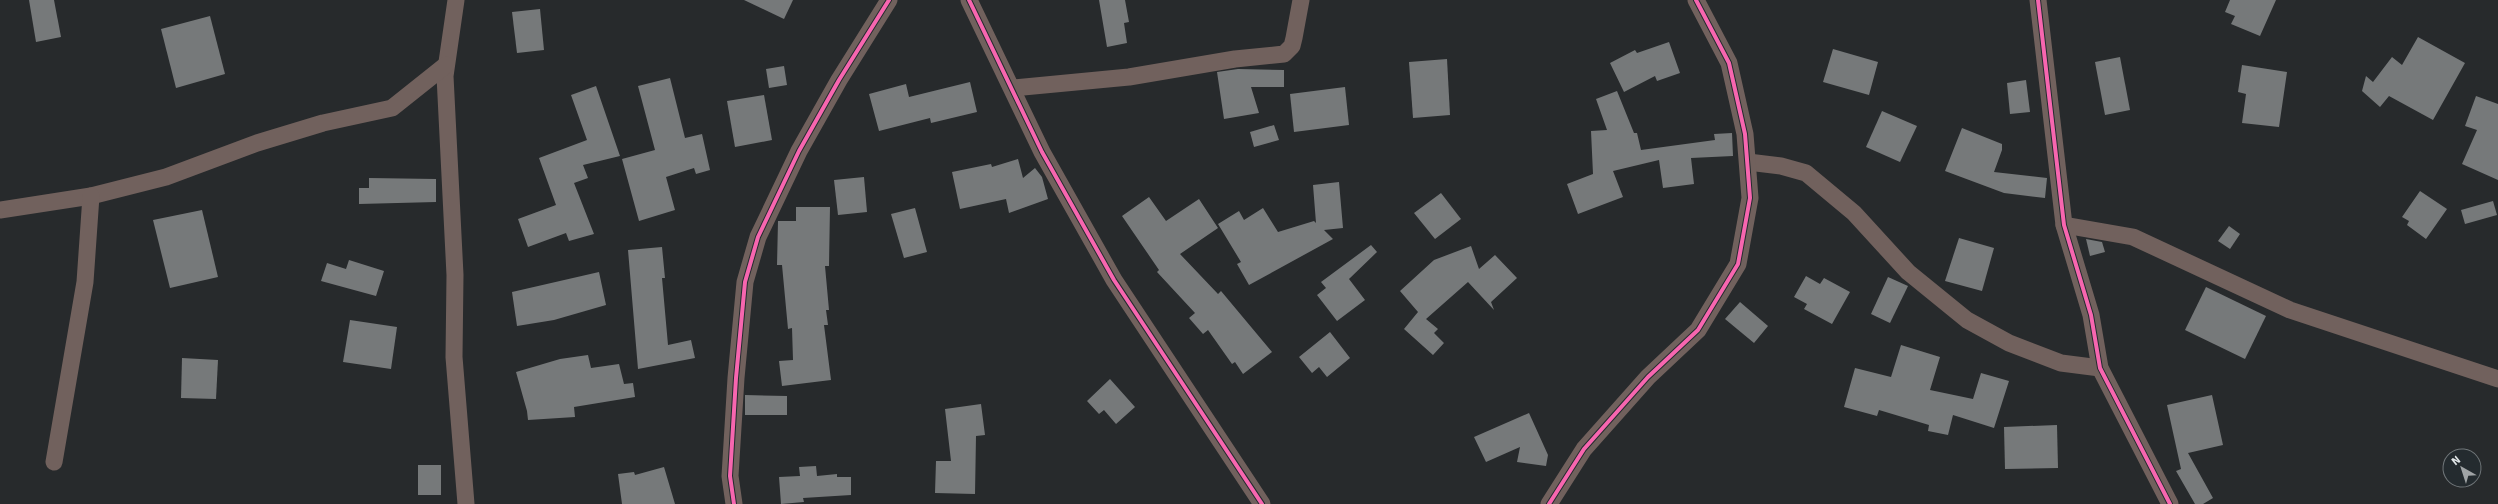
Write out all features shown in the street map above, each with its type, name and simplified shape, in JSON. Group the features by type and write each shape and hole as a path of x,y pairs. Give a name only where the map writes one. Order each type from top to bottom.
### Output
{"street":[{"path":"456,0 446,65 455,275 454,357 466,504"},
{"path":"734,504 730,476 736,378 745,282 758,237 799,151 839,80 889,0"},
{"path":"969,0 1013,88 1042,152 1114,280 1262,504"},
{"path":"1013,88 1128,77 1235,59 1284,54 1292,46 1301,0"},
{"path":"1549,504 1584,449 1648,377 1698,330 1738,264 1750,198 1746,134 1729,63 1696,0"},
{"path":"2038,0 2064,225 2091,316 2100,368 2170,504"},
{"path":"0,210 91,196 166,177 257,143 323,123 392,108 446,65"},
{"path":"1748,162 1780,166 1806,173 1854,213 1908,272 1967,320 2009,342 2061,363 2100,368"},
{"path":"54,462 85,282 91,196"},
{"path":"2064,225 2133,237 2290,310 2498,380"}],"building":[{"path":"29,0 54,0 61,37 36,42"},
{"path":"744,0 793,0 784,19"},
{"path":"1099,0 1125,0 1129,22 1124,23 1127,43 1107,47"},
{"path":"2230,0 2276,0 2260,36 2231,24 2235,16 2225,12"},
{"path":"540,9 544,50 517,53 512,12"},
{"path":"210,16 225,74 176,88 161,29"},
{"path":"2418,37 2465,63 2433,120 2389,96 2380,107 2362,91 2366,76 2373,82 2392,57 2402,65"},
{"path":"1669,42 1680,73 1657,81 1655,76 1624,92 1610,63 1635,50 1637,53"},
{"path":"1833,49 1878,62 1869,95 1823,82"},
{"path":"2120,57 2130,110 2105,115 2095,62"},
{"path":"1447,59 1450,115 1413,118 1409,62"},
{"path":"2242,65 2287,72 2279,127 2242,123 2246,94 2238,92"},
{"path":"784,66 787,85 769,88 766,69"},
{"path":"1238,69 1284,70 1284,87 1251,87 1259,113 1224,119 1217,72"},
{"path":"670,78 685,138 702,134 710,170 696,174 694,168 666,177 675,210 639,221 622,159 655,150 638,86"},
{"path":"2026,80 2030,112 2010,114 2007,83"},
{"path":"970,82 977,112 931,123 930,118 879,131 869,94 906,84 909,97"},
{"path":"596,86 620,156 583,165 588,178 574,183 594,234 569,241 566,233 528,247 518,219 556,205 539,158 587,140 571,95"},
{"path":"1345,87 1349,125 1294,132 1290,94"},
{"path":"1617,91 1634,133 1637,133 1641,150 1715,140 1714,134 1732,133 1733,156 1691,158 1694,184 1663,188 1659,160 1613,171 1623,197 1578,214 1567,184 1593,174 1591,131 1607,130 1596,99"},
{"path":"764,95 772,140 735,147 727,101"},
{"path":"2476,96 2498,104 2498,180 2462,164 2477,130 2465,126"},
{"path":"1882,111 1917,126 1900,162 1866,147"},
{"path":"1274,125 1279,140 1254,147 1250,132"},
{"path":"1962,128 2002,144 2002,150 1994,172 2047,178 2045,198 2004,193 1945,171"},
{"path":"1018,159 1023,178 1035,168 1042,177 1048,199 1009,213 1006,199 960,209 952,172 991,164 992,167"},
{"path":"864,177 867,212 838,215 834,180"},
{"path":"369,178 436,179 436,202 359,204 359,188 369,188"},
{"path":"1339,182 1343,228 1324,230 1333,239 1249,285 1237,264 1241,262 1218,224 1239,211 1244,220 1263,208 1278,232 1314,221 1316,223 1313,185"},
{"path":"2420,191 2447,209 2426,239 2407,225 2409,221 2402,217"},
{"path":"1441,193 1461,219 1435,239 1414,213"},
{"path":"1149,197 1166,221 1199,199 1218,228 1180,254 1218,294 1221,291 1272,352 1243,374 1235,362 1232,364 1208,330 1203,334 1189,318 1195,313 1157,272 1159,270 1122,216"},
{"path":"2493,201 2497,215 2465,224 2461,210"},
{"path":"796,207 830,207 829,266 825,266 829,310 826,310 828,325 824,325 831,380 782,386 779,361 793,360 792,328 788,329 782,265 777,265 778,221 796,221"},
{"path":"915,208 927,252 904,258 891,214"},
{"path":"202,210 218,277 170,288 153,220"},
{"path":"2229,226 2240,234 2230,249 2218,241"},
{"path":"1959,238 1994,248 1982,291 1945,281"},
{"path":"2086,239 2102,242 2105,252 2090,256"},
{"path":"1371,245 1377,252 1349,279 1365,300 1337,321 1317,295 1326,288 1321,282"},
{"path":"1471,246 1479,269 1495,255 1517,278 1491,302 1494,310 1468,282 1426,319 1438,329 1434,333 1444,343 1433,355 1404,329 1418,312 1400,291 1434,260"},
{"path":"662,247 665,278 662,278 668,345 691,340 695,358 638,369 628,250"},
{"path":"349,260 384,271 376,296 321,281 327,263 346,269"},
{"path":"599,272 606,305 554,320 517,326 512,292"},
{"path":"1806,276 1820,284 1824,278 1850,292 1832,324 1804,309 1807,304 1794,297"},
{"path":"1888,277 1908,286 1890,323 1871,314"},
{"path":"2206,287 2266,316 2245,359 2185,330"},
{"path":"1740,302 1768,326 1754,343 1725,319"},
{"path":"350,320 397,327 391,369 343,362"},
{"path":"1330,332 1350,358 1327,377 1319,367 1312,373 1299,357"},
{"path":"1901,345 1940,357 1930,390 1973,399 1981,373 2009,381 1994,428 1953,415 1948,435 1928,431 1929,425 1879,410 1877,416 1844,407 1855,368 1891,377"},
{"path":"588,355 591,368 619,364 624,384 633,383 635,397 574,407 575,417 528,420 527,411 516,372 560,359"},
{"path":"182,358 218,360 216,399 181,398"},
{"path":"1110,379 1135,407 1116,424 1104,410 1099,414 1087,401"},
{"path":"745,395 787,396 787,415 745,415"},
{"path":"2212,395 2223,445 2188,453 2213,498 2203,504 2195,504 2176,471 2181,469 2167,405"},
{"path":"981,404 985,435 976,436 975,494 935,493 936,461 951,461 945,409"},
{"path":"1529,413 1548,455 1546,466 1517,462 1520,447 1486,462 1474,437"},
{"path":"2057,425 2058,468 2005,469 2004,427"},
{"path":"418,465 441,465 441,495 418,495"},
{"path":"816,466 817,476 837,474 837,477 851,477 851,495 803,498 804,502 781,504 779,477 800,476 799,467"},
{"path":"664,467 675,504 622,504 618,474 634,472 635,475"}],"cycle path":[{"path":"734,504 730,476 736,378 745,282 758,237 799,151 839,80 889,0"},
{"path":"969,0 1042,152 1114,280 1262,504"},
{"path":"1549,504 1584,449 1648,377 1698,330 1738,264 1750,198 1745,134 1729,63 1696,0"},
{"path":"2038,0 2064,225 2091,315 2100,368 2170,504"}]}
